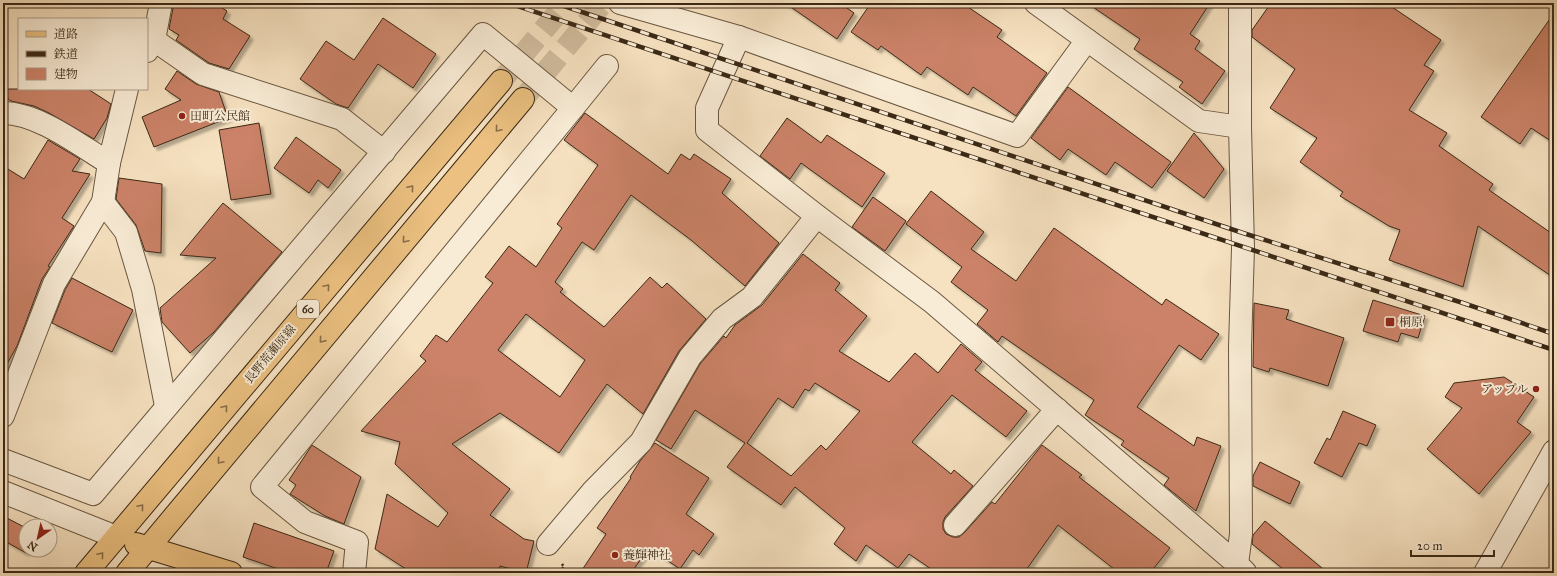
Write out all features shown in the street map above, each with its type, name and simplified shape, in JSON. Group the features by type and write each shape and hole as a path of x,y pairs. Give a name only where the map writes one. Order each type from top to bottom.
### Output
{"main road":[{"name":"長野荒瀬原線","path":"86,573 501,81"},
{"name":"60","path":"127,573 523,100"},
{"path":"116,537 147,548 231,573"}],"street":[{"path":"162,3 151,45 203,74 342,119 384,152"},
{"path":"620,3 665,9 739,37 1017,136 1087,40"},
{"path":"1036,3 1199,121 1240,127"},
{"path":"1240,3 1240,127 1243,248 1240,347 1241,569"},
{"path":"3,460 93,494 166,406 483,34 573,108"},
{"path":"739,37 707,108 707,130 817,216 932,302 1241,569"},
{"path":"354,573 357,542 306,522 262,487 607,66"},
{"path":"3,416 54,284 103,202 109,163 127,90"},
{"path":"3,113 13,113 40,122 109,163"},
{"path":"103,202 126,232 143,289 166,406"},
{"path":"548,544 592,492 641,442 695,351 722,319 752,297 817,216"},
{"path":"955,525 1057,409"},
{"path":"1485,573 1554,452"},
{"path":"3,492 116,537"}],"building":[{"path":"176,3 214,3 227,11 223,19 250,36 229,69 209,63 176,40 179,35 169,29 173,8"},
{"path":"785,3 840,3 854,13 837,39"},
{"path":"871,3 962,3 1002,30 997,37 1047,73 1016,116 973,87 968,95 927,67 921,75 881,46 878,50 851,32"},
{"path":"1087,3 1210,3 1190,34 1200,41 1195,49 1225,71 1202,104 1179,87 1183,82 1134,49 1140,39"},
{"path":"1271,3 1386,3 1441,40 1424,65 1434,71 1409,110 1447,133 1439,146 1493,184 1489,190 1554,235 1554,278 1478,226 1463,287 1389,260 1400,230 1389,226 1340,196 1343,192 1300,162 1317,138 1270,108 1295,69 1252,37 1252,30"},
{"path":"1554,13 1554,143 1531,128 1520,144 1481,117"},
{"path":"383,18 436,54 413,88 378,64 348,108 336,104 300,79 326,41 354,60"},
{"path":"177,71 196,84 219,92 228,118 154,147 142,117 181,100 165,89"},
{"path":"1068,87 1171,162 1152,188 1115,162 1106,175 1068,149 1060,160 1031,138"},
{"path":"3,89 90,90 111,104 107,118 94,139 49,113 34,106 11,101 3,95"},
{"path":"585,113 668,174 681,154 690,160 694,154 731,179 722,193 779,243 745,286 691,240 631,195 594,250 582,242 555,282 563,289 560,292 604,327 650,277 662,288 667,283 706,319 679,351 643,414 607,384 559,453 500,413 452,444 510,489 490,515 524,539 534,541 526,573 500,566 498,573 412,573 375,549 387,494 438,527 448,513 395,464 400,442 361,431 426,361 420,356 436,335 447,342 493,283 485,277 509,246 536,267 562,228 557,224 598,165 564,140","holes":["526,314 585,360 560,397 498,350"]},
{"path":"787,118 821,143 827,135 885,173 862,207 801,163 790,179 760,156"},
{"path":"259,123 271,194 231,200 219,130"},
{"path":"1194,133 1224,169 1204,198 1167,171"},
{"path":"296,137 341,170 328,188 318,180 309,193 274,168"},
{"path":"48,140 80,159 72,171 90,174 62,218 74,226 48,266 50,267 42,279 17,346 3,371 3,166 24,179"},
{"path":"119,178 162,184 161,253 145,251 136,225 116,199"},
{"path":"931,191 984,232 971,249 1016,281 1054,228 1162,305 1166,299 1219,334 1201,360 1179,345 1137,407 1194,446 1197,437 1221,446 1196,511 1164,485 1169,478 1121,445 1124,441 1085,415 1094,400 1002,336 998,342 977,324 988,310 951,282 962,267 906,224"},
{"path":"873,197 906,221 885,251 852,227"},
{"path":"223,203 282,252 214,332 190,353 162,322 160,308 216,258 180,255"},
{"path":"803,254 840,283 835,290 867,316 839,351 889,382 915,353 938,373 961,344 982,362 975,370 1027,411 1006,437 952,395 912,442 951,474 954,470 973,486 945,517 943,529 946,534 953,537 959,537 964,533 992,502 995,504 1042,445 1082,475 1079,477 1170,548 1150,573 1119,573 1058,525 1024,573 937,573 909,554 898,568 866,545 856,561 834,544 845,528 795,487 781,505 727,467 745,443 695,410 671,449 656,440 700,364 724,336 726,338 735,325 762,305","holes":["815,383 860,411 826,450 821,445 791,476 747,443 778,398 793,408 805,389 809,391"]},
{"path":"72,278 133,310 112,352 52,323 65,290"},
{"path":"1373,300 1425,316 1418,338 1401,333 1398,342 1363,331"},
{"path":"1254,303 1289,310 1286,319 1344,338 1328,386 1270,368 1269,372 1253,367"},
{"path":"1504,377 1534,397 1517,422 1531,432 1479,494 1427,449 1462,408 1445,397 1454,383"},
{"path":"1343,411 1376,425 1367,446 1359,443 1342,477 1314,463 1327,438 1330,440"},
{"path":"655,443 709,478 686,514 714,534 699,555 693,550 680,569 649,548 631,573 580,573 606,534 597,528 631,478 630,477 640,461"},
{"path":"312,445 361,477 344,524 325,516 290,494 296,485 289,480"},
{"path":"1260,462 1300,482 1290,504 1253,486 1253,476"},
{"path":"3,516 18,524 18,548 3,540"},
{"path":"1265,521 1328,573 1288,573 1252,544 1253,535"},
{"path":"254,523 334,551 326,573 290,573 243,557"}],"tunnel":[{"path":"501,81 566,3"},
{"path":"523,99 603,3"}],"railway":[{"path":"508,3 1554,350"},
{"path":"555,3 1243,233 1463,303 1554,334"}],"place":[{"name":"田町公民館","path":"182,116"},
{"name":"桐原","path":"1390,322"},
{"name":"アップル","path":"1536,389"},
{"name":"養輝神社","path":"615,555"}]}
